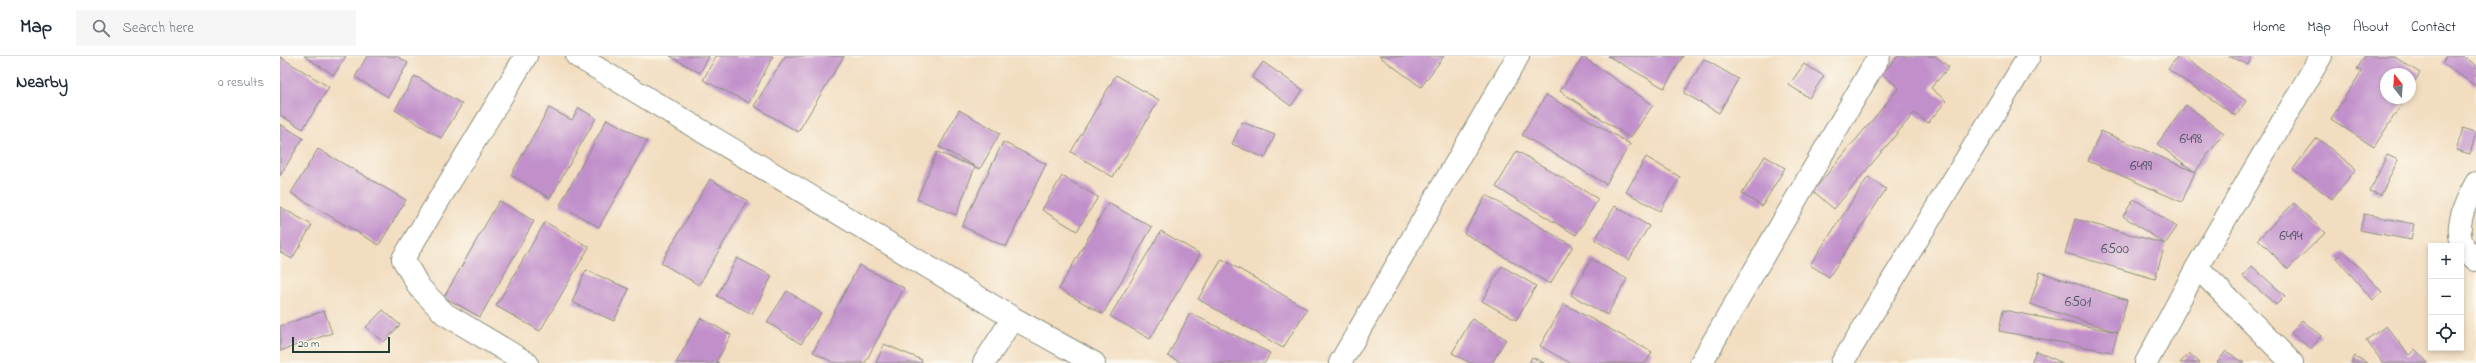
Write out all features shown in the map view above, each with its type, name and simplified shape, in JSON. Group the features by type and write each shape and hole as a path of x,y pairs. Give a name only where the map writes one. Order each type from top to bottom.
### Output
{"street":[{"path":"526,56 403,259 419,287 445,314 527,363"},
{"path":"577,56 1012,318 1094,363"},
{"path":"1340,363 1518,56"},
{"path":"1701,363 1879,56"},
{"path":"1842,363 2029,56"},
{"path":"2146,363 2197,267 2321,56"},
{"path":"2476,183 2469,195 2459,227 2464,248 2476,260"},
{"path":"2197,267 2292,363"},
{"path":"984,363 1012,318"}],"building":[{"path":"304,56 346,56 334,75"},
{"path":"367,56 397,56 408,63 388,97 355,77"},
{"path":"670,56 709,56 700,73"},
{"path":"716,56 773,56 749,103 703,80"},
{"path":"785,56 844,56 798,132 754,106"},
{"path":"1379,56 1444,56 1421,87"},
{"path":"1608,56 1683,56 1664,88"},
{"path":"1898,56 1935,56 1949,67 1931,88 1946,101 1928,123 1914,113 1834,209 1813,191 1899,88 1882,74"},
{"path":"2178,56 2182,56 2246,101 2236,116 2168,69"},
{"path":"2229,56 2252,56 2248,65"},
{"path":"2365,56 2393,56 2412,68 2380,68 2380,104 2402,104 2374,147 2331,119 2361,72 2357,69"},
{"path":"2447,56 2463,56 2476,65 2476,86 2442,63"},
{"path":"280,57 329,87 303,129 280,115"},
{"path":"1583,57 1653,105 1630,138 1560,91"},
{"path":"1704,59 1738,79 1719,113 1684,93"},
{"path":"1263,62 1303,90 1291,106 1252,78"},
{"path":"1804,64 1824,76 1809,98 1789,85"},
{"path":"2416,70 2420,73 2416,79"},
{"path":"1116,75 1159,100 1113,177 1071,152"},
{"path":"415,76 462,104 441,138 395,110"},
{"path":"1546,95 1630,144 1606,184 1522,135"},
{"path":"2186,105 2224,133 2195,172 2157,144"},
{"path":"549,108 572,120 579,108 596,118 550,198 511,175"},
{"path":"959,110 1000,133 980,169 939,147"},
{"path":"607,119 647,141 599,227 560,205"},
{"path":"1242,122 1275,135 1265,158 1232,144"},
{"path":"280,124 303,138 280,176"},
{"path":"2463,128 2476,133 2470,154 2456,150"},
{"path":"2101,131 2195,172 2182,202 2088,161"},
{"path":"2317,138 2356,169 2332,199 2293,169"},
{"path":"1003,142 1046,164 1006,247 962,226"},
{"path":"318,149 406,200 379,245 291,193"},
{"path":"1517,151 1598,199 1576,235 1496,187"},
{"path":"937,152 975,167 956,215 917,199"},
{"path":"2387,155 2398,160 2381,195 2370,191"},
{"path":"1765,156 1785,168 1762,206 1742,194"},
{"path":"1646,157 1680,177 1660,211 1626,192"},
{"path":"1062,176 1098,197 1077,231 1042,210"},
{"path":"1868,177 1886,189 1829,277 1810,265"},
{"path":"710,179 748,201 699,285 661,263"},
{"path":"1486,195 1573,246 1550,284 1464,233"},
{"path":"2134,199 2177,227 2165,244 2123,216"},
{"path":"499,201 534,221 480,317 444,297"},
{"path":"1108,203 1152,227 1103,314 1059,289"},
{"path":"2294,203 2325,233 2288,269 2258,239"},
{"path":"1615,206 1649,226 1629,260 1595,240"},
{"path":"280,207 312,225 292,259 280,252"},
{"path":"2364,214 2414,224 2411,240 2360,230"},
{"path":"2075,219 2165,244 2155,279 2065,253"},
{"path":"545,222 589,247 540,331 496,306"},
{"path":"1161,231 1200,254 1150,339 1110,316"},
{"path":"2344,251 2382,292 2373,300 2336,258"},
{"path":"737,258 772,276 752,314 717,296"},
{"path":"1222,259 1307,309 1283,348 1198,299"},
{"path":"1591,259 1627,279 1607,315 1571,295"},
{"path":"859,265 904,288 865,363 834,363 813,352"},
{"path":"1502,266 1536,286 1516,320 1482,301"},
{"path":"2252,266 2285,296 2276,305 2243,276"},
{"path":"586,270 629,289 614,321 572,302"},
{"path":"2040,272 2127,300 2112,352 1999,331 2003,310 2117,332 2030,304"},
{"path":"787,291 821,313 801,344 767,322"},
{"path":"1564,304 1652,352 1646,363 1570,363 1540,346"},
{"path":"383,310 400,325 384,342 366,327"},
{"path":"324,311 332,333 280,351 280,326"},
{"path":"1190,313 1270,353 1265,363 1182,363 1168,356"},
{"path":"701,318 731,335 716,362 719,363 676,363"},
{"path":"1472,319 1506,339 1492,363 1470,363 1452,353"},
{"path":"2302,320 2321,336 2311,349 2291,333"},
{"path":"2386,326 2409,355 2415,349 2428,363 2383,363 2366,340"},
{"path":"884,344 922,360 921,363 876,363"},
{"path":"2036,351 2063,363 2031,363"},
{"path":"2226,351 2244,363 2217,363"},
{"path":"2189,353 2200,363 2180,363"},
{"path":"2355,356 2367,363 2351,363"},
{"path":"1532,357 1544,363 1529,363"}]}
